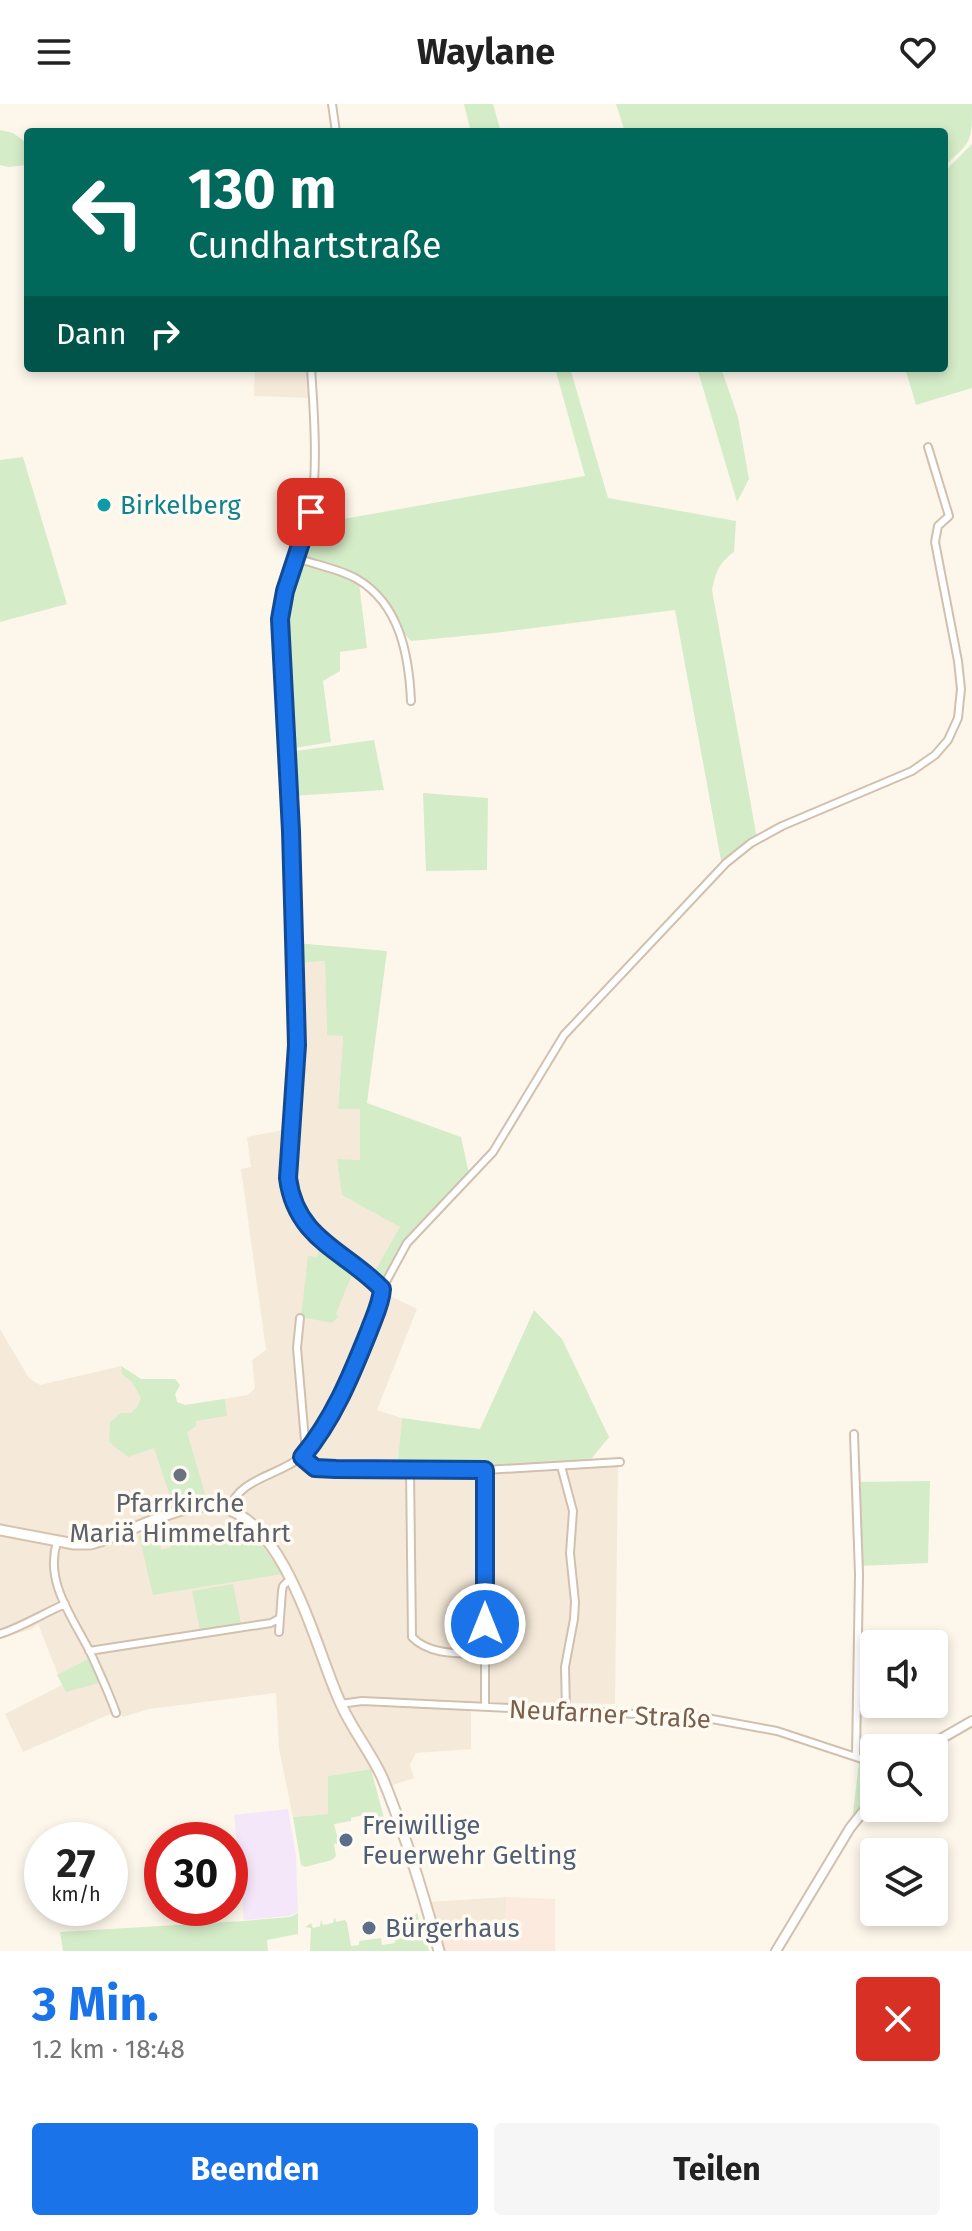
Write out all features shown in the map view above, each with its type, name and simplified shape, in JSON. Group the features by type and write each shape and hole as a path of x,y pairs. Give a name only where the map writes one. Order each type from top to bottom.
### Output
{"main road":[{"path":"0,1530 82,1545 103,1541 196,1507 216,1506 246,1520 261,1534 290,1579 310,1620 340,1704 382,1777 439,1951"}],"street":[{"path":"332,104 335,128"},
{"path":"311,372 312,501 282,602 280,634 291,831 296,1064 288,1169 292,1198 301,1217 320,1241 382,1289"},
{"path":"229,1510 236,1496 244,1489 304,1454 326,1424 345,1389 379,1305 382,1289 407,1243 493,1152 564,1035 726,863 751,843 782,826 912,771 935,755 948,740 958,718 961,689 935,542 938,526 949,516 928,447"},
{"path":"297,558 353,577 377,596 404,644 409,661 411,701"},
{"path":"300,1318 297,1348 304,1454 315,1468 485,1470 620,1462"},
{"path":"854,1434 859,1574 856,1756"},
{"path":"561,1466 573,1511 571,1565 575,1602 565,1667 566,1710"},
{"path":"410,1468 412,1637 427,1648 486,1654"},
{"path":"485,1470 485,1707"},
{"path":"57,1542 52,1557 53,1566 65,1604 116,1713"},
{"path":"279,1632 283,1586 290,1579"},
{"path":"0,1634 29,1624 41,1614 65,1604"},
{"path":"89,1651 271,1623 280,1618"},
{"name":"Neufarner Straße","path":"340,1704 362,1701 662,1714 733,1722 777,1731 860,1758"},
{"path":"948,1735 972,1721"},
{"path":"776,1951 860,1816"}],"shaded area":[{"path":"255,372 309,372 311,398 254,396"},
{"path":"325,961 327,1034 343,1035 338,1108 360,1109 360,1161 338,1159 400,1227 384,1280 386,1294 417,1309 377,1410 402,1418 397,1471 479,1473 618,1464 615,1704 471,1703 471,1749 416,1753 410,1765 414,1778 390,1786 382,1767 328,1776 328,1814 293,1817 279,1749 276,1693 149,1709 123,1717 115,1712 23,1752 5,1714 62,1685 38,1624 32,1629 0,1639 0,1329 29,1378 40,1385 121,1366 141,1379 175,1379 180,1385 175,1394 177,1402 185,1405 248,1395 255,1388 252,1360 266,1350 241,1169 251,1167 247,1137 293,1128 299,963"},
{"path":"288,1809 296,1855 298,1912 289,1916 248,1920 248,1822 235,1822 234,1815"},
{"path":"507,1897 505,1922 437,1926 429,1902"},
{"path":"507,1897 555,1899 555,1951 444,1951 437,1926 505,1922"}],"green space":[{"path":"464,104 493,104 500,128 470,128"},
{"path":"616,104 972,104 971,134 965,146 948,162 948,128 624,128"},
{"path":"0,130 13,133 24,141 24,165 0,165"},
{"path":"972,144 972,388 916,405 906,372 948,372 948,168"},
{"path":"556,372 571,372 608,498 736,521 734,552 719,568 712,590 757,838 722,866 675,610 411,641 372,587 357,577 314,562 303,550 310,525 585,476"},
{"path":"698,372 722,372 738,417 749,479 737,502"},
{"path":"23,457 67,604 0,622 0,460"},
{"path":"308,565 359,583 367,648 340,652 340,671 323,681 331,742 289,749 283,610 298,567"},
{"path":"374,740 384,790 292,796 289,752"},
{"path":"423,793 488,798 487,870 426,871"},
{"path":"296,943 387,951 367,1103 461,1137 470,1178 404,1242 384,1280 373,1274 400,1227 342,1195 337,1159 360,1160 360,1109 338,1109 343,1036 327,1035 325,961 299,963"},
{"path":"320,1246 370,1282 375,1289 373,1293 366,1282 351,1277 336,1314 339,1316 332,1323 301,1317 308,1256 317,1257"},
{"path":"534,1310 562,1339 609,1437 592,1458 512,1468 430,1464 397,1469 402,1418 480,1429"},
{"path":"121,1366 141,1379 175,1379 180,1385 175,1394 177,1402 185,1405 225,1399 227,1416 196,1421 196,1426 187,1432 206,1497 172,1502 154,1448 128,1457 109,1442 110,1422 121,1413 131,1413 141,1398 132,1382 122,1374"},
{"path":"930,1481 928,1563 860,1566 857,1482"},
{"path":"157,1527 161,1550 170,1548 169,1539 187,1536 189,1543 246,1528 282,1574 153,1595 139,1536"},
{"path":"233,1584 241,1623 200,1630 192,1591"},
{"path":"88,1659 99,1683 66,1692 57,1675"},
{"path":"859,1762 860,1811 852,1821"},
{"path":"371,1769 384,1818 379,1819 377,1813 367,1815 368,1821 363,1815 334,1824 339,1843 334,1844 336,1856 332,1860 305,1867 301,1865 293,1817 328,1814 328,1776"},
{"path":"298,1913 298,1934 267,1940 268,1951 63,1951 60,1932 160,1926 248,1926 248,1921 290,1917"},
{"path":"417,1913 429,1951 310,1951 311,1928 305,1927 311,1923 313,1928 320,1926 321,1920 323,1925 333,1923 335,1917 336,1922 345,1920 351,1946 359,1945 359,1941 381,1938 382,1945 395,1943 394,1933 404,1917"}],"place":[{"name":"Birkelberg","path":"104,505"},
{"name":"Pfarrkirche Mariä Himmelfahrt","path":"180,1475"},
{"name":"Freiwillige Feuerwehr Gelting","path":"346,1840"},
{"name":"Bürgerhaus","path":"369,1928"}],"route":[{"path":"311,512 285,591 280,619 291,831 297,1045 288,1178 292,1198 310,1229 329,1249 377,1284 382,1289 382,1296 345,1389 326,1424 302,1457 315,1468 485,1470 485,1624"}]}
